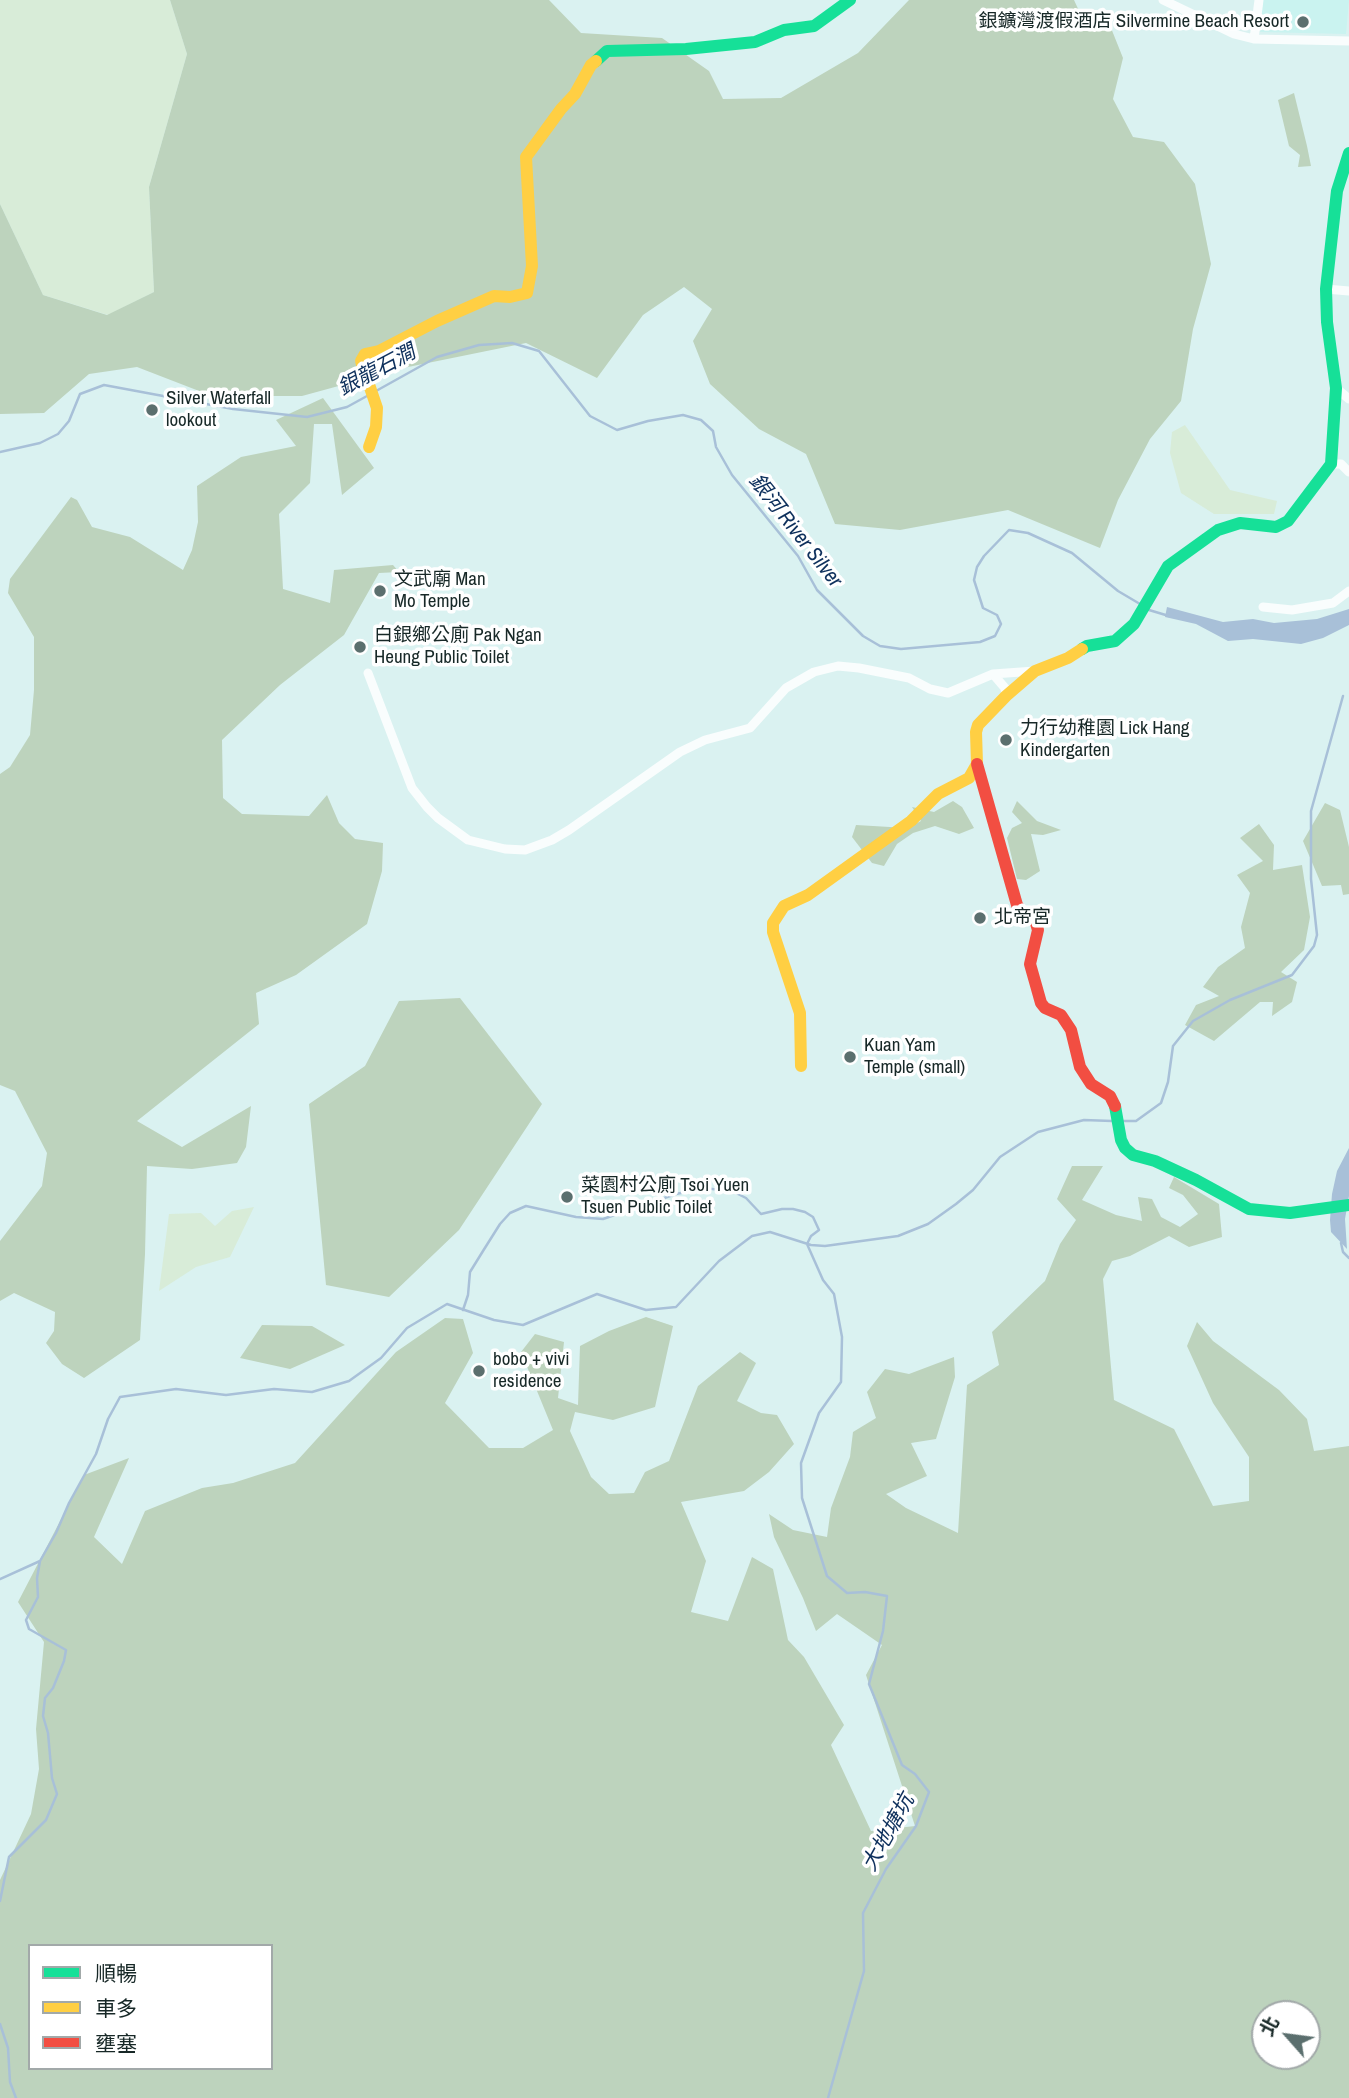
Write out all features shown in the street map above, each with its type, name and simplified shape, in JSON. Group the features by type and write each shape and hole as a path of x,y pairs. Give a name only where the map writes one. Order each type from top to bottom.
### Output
{"street":[{"path":"369,447 376,427 377,408 361,361 365,354 379,351 494,296 510,297 527,293 532,266 526,156 575,94 591,65 607,51 686,49 755,42 784,30 814,26 850,0"},
{"path":"1163,0 1234,34 1254,39 1349,41"},
{"path":"1254,39 1259,0"},
{"path":"368,673 412,788 427,807 468,840 505,849 525,850 569,831 680,752 705,740 750,728 786,688 814,671 838,666 859,668 909,678 930,689 948,693 993,674 1035,671 1068,658 1087,646 1115,641 1134,624 1168,566 1218,530 1240,523 1276,527 1288,521 1331,464 1336,388 1326,289 1337,191 1348,161"},
{"path":"1326,289 1349,291"},
{"path":"1336,388 1349,399"},
{"path":"1331,464 1341,464 1349,472"},
{"path":"1263,607 1292,610 1333,603 1349,591"},
{"path":"1035,671 1006,696 977,729 977,764 1017,905 1022,912 1035,920 1038,930 1030,964 1041,1003 1061,1016 1071,1030 1080,1067 1091,1084 1110,1096 1115,1105 1121,1140 1133,1154 1196,1180 1249,1209 1290,1213 1349,1205"},
{"path":"993,674 1005,688 1006,696"},
{"path":"801,1066 800,1013 773,932 773,923 784,906 808,895 880,844 911,821 938,794 962,783 974,772 977,764"},
{"path":"962,783 980,788 986,794"}],"shaded area":[{"name":"銀鑛灣渡假酒店 Silvermine Beach Resort","path":"1263,0 1349,0 1346,34 1260,32"},
{"path":"1167,607 1223,622 1253,619 1274,623 1317,619 1349,609 1349,625 1323,638 1301,644 1253,639 1228,641 1196,624 1165,617"},
{"path":"1349,1148 1349,1196 1345,1219 1347,1249 1331,1232 1330,1220 1337,1171"}],"green space":[{"path":"0,0 170,0 187,54 149,187 154,292 108,315 43,295 0,204"},
{"path":"170,0 549,0 581,33 662,38 709,71 723,99 781,98 858,53 909,0 1074,0 1080,13 1111,28 1123,58 1113,99 1133,137 1164,142 1195,184 1211,264 1193,329 1181,401 1150,439 1118,500 1100,548 1008,510 900,530 835,524 806,454 759,429 710,384 693,341 712,309 684,287 643,315 597,378 526,343 408,367 302,396 212,396 137,367 89,374 44,413 0,414 0,204 43,295 107,315 154,292 149,187 187,54"},
{"path":"1294,93 1311,166 1298,167 1300,155 1289,146 1278,100"},
{"path":"323,398 374,468 342,495 332,424 314,424 310,483 279,514 283,589 330,603 334,570 393,565 399,572 379,573 344,635 280,685 222,740 223,798 242,814 309,816 327,795 339,823 355,839 383,843 382,871 367,924 296,975 256,993 259,1024 137,1121 182,1147 251,1106 246,1147 237,1163 192,1169 147,1166 140,1340 84,1378 62,1364 46,1343 54,1331 55,1312 14,1293 0,1301 0,1241 42,1186 47,1153 15,1091 0,1085 0,774 10,767 30,735 34,690 34,637 8,593 10,579 71,497 77,500 92,527 130,537 183,570 192,550 198,522 197,486 241,457 296,446 276,420"},
{"path":"1185,425 1230,490 1277,501 1274,514 1214,514 1181,493 1170,453 1172,432"},
{"path":"953,801 962,807 974,828 959,834 935,826 913,833 897,844 884,866 872,863 852,837 856,825 907,828 921,821 912,807 934,812"},
{"path":"1017,801 1037,821 1061,830 1043,835 1031,834 1040,871 1026,880 1017,879 1007,838 1012,828 1022,823 1012,812"},
{"path":"1325,803 1340,810 1349,847 1349,894 1343,895 1341,885 1322,886 1303,841"},
{"path":"1259,824 1274,845 1273,870 1302,865 1310,917 1304,950 1281,972 1297,982 1292,1002 1272,1016 1273,1002 1260,1002 1214,1041 1185,1025 1196,1005 1219,996 1203,987 1218,967 1245,948 1241,927 1250,893 1237,875 1263,861 1240,838"},
{"path":"460,998 542,1104 459,1230 389,1297 326,1285 309,1104 365,1066 399,1001"},
{"path":"1072,1166 1103,1166 1082,1200 1116,1215 1142,1221 1138,1197 1152,1199 1161,1217 1180,1227 1198,1214 1183,1195 1169,1188 1174,1177 1219,1204 1222,1237 1189,1247 1169,1236 1130,1256 1112,1261 1103,1279 1114,1400 1174,1429 1213,1506 1249,1501 1249,1457 1213,1403 1187,1346 1197,1322 1213,1341 1279,1390 1307,1419 1314,1451 1349,1446 1349,2098 0,2098 0,1880 31,1814 39,1769 36,1729 44,1642 18,1602 84,1475 129,1458 94,1537 122,1564 145,1511 202,1488 233,1483 295,1463 396,1352 445,1318 463,1319 473,1353 445,1403 489,1448 523,1448 553,1430 521,1352 535,1334 564,1342 558,1398 578,1405 580,1346 646,1317 673,1326 655,1407 613,1420 575,1412 570,1431 591,1477 609,1494 634,1493 645,1472 669,1461 698,1386 740,1352 756,1363 737,1401 761,1413 777,1415 794,1444 769,1472 744,1491 681,1502 706,1561 691,1612 728,1621 752,1557 773,1569 788,1640 804,1657 844,1725 831,1745 871,1831 915,1826 866,1675 882,1645 837,1614 816,1631 774,1537 769,1514 793,1530 827,1537 831,1508 850,1457 853,1432 876,1418 867,1392 885,1369 909,1374 954,1357 955,1377 936,1439 911,1443 927,1476 886,1494 906,1508 958,1533 967,1385 999,1365 992,1332 1045,1281 1060,1244 1076,1220 1057,1199"},
{"path":"254,1207 230,1257 196,1267 159,1291 169,1214 201,1213 215,1226 232,1211"},
{"path":"262,1325 312,1326 345,1345 290,1369 240,1358"}],"waterway":[{"name":"銀河 River Silver","path":"376,391 437,357 479,345 512,343 539,351 590,416 617,430 683,415 701,420 713,431 716,447 732,475 798,556 817,590 863,636 880,646 901,649 980,642 995,636 1001,624 997,615 983,608 974,580 977,567 984,556 1009,530 1028,533 1072,553 1118,591 1140,604"},
{"name":"銀龍石澗","path":"0,452 40,443 58,434 69,421 80,394 104,385 233,409 307,417 347,407 367,396"},
{"name":"銀河 River Silver","path":"1149,610 1169,616"},
{"path":"1123,1121 1136,1121 1161,1103 1168,1082 1173,1046 1193,1021 1230,1000 1292,975 1314,946 1317,935 1311,879 1311,811 1343,696"},
{"path":"0,1579 40,1561 96,1454 108,1419 120,1397 176,1389 226,1395 274,1389 312,1392 349,1381 381,1358 407,1328 447,1304 494,1320 523,1325 597,1294 646,1310 676,1307 719,1261 752,1236 770,1232 811,1245 825,1246 898,1236 928,1224 956,1204 973,1190 1000,1157 1038,1132 1084,1120 1112,1121"},
{"name":"大地塘坑","path":"463,1310 468,1295 470,1272 500,1224 510,1213 526,1206 576,1217 603,1219 676,1194 705,1188 734,1192 746,1198 761,1214 793,1209 813,1217 819,1230 811,1236 807,1244 823,1280 834,1294 842,1337 841,1382 819,1413 801,1463 802,1498 827,1576 847,1593 865,1592 887,1596 883,1631 869,1684 902,1765 915,1774 929,1792 916,1826 886,1869 863,1913 864,1971 828,2098"},
{"path":"1341,1243 1343,1252 1349,1258"},
{"path":"0,1901 9,1857 46,1820 57,1794 43,1716 45,1698 53,1688 66,1650 29,1629 26,1620 38,1597 40,1561"},
{"path":"0,2024 8,2048 10,2082 16,2098"}],"traffic: fast":[{"path":"596,61 607,51 686,49 755,42 784,30 814,26 850,0"},
{"path":"1082,649 1115,641 1134,624 1168,566 1218,530 1240,523 1276,527 1288,521 1331,464 1336,388 1327,322 1326,289 1337,191 1349,153"},
{"path":"1115,1106 1121,1140 1133,1155 1155,1161 1196,1180 1249,1209 1290,1213 1349,1205"}],"traffic: slow":[{"path":"369,447 376,427 377,408 361,361 365,354 379,351 494,296 510,297 527,293 532,266 526,157 575,94 596,61"},
{"path":"801,1066 800,1013 773,932 773,923 784,906 808,895 911,821 938,794 969,778 977,764 978,725 1035,671 1068,658 1082,649"}],"traffic: jam":[{"path":"977,764 1017,905 1022,912 1035,920 1038,930 1030,964 1041,1003 1045,1008 1061,1015 1071,1030 1080,1067 1091,1084 1110,1096 1115,1106"}],"place":[{"name":"銀鑛灣渡假酒店 Silvermine Beach Resort","path":"1303,22"},
{"name":"Silver Waterfall lookout","path":"152,410"},
{"name":"文武廟 Man Mo Temple","path":"380,591"},
{"name":"白銀鄉公廁 Pak Ngan Heung Public Toilet","path":"360,647"},
{"name":"力行幼稚園 Lick Hang Kindergarten","path":"1006,740"},
{"name":"北帝宮","path":"980,918"},
{"name":"Kuan Yam Temple (small)","path":"850,1057"},
{"name":"菜園村公廁 Tsoi Yuen Tsuen Public Toilet","path":"567,1197"},
{"name":"bobo + vivi residence","path":"479,1371"}]}
